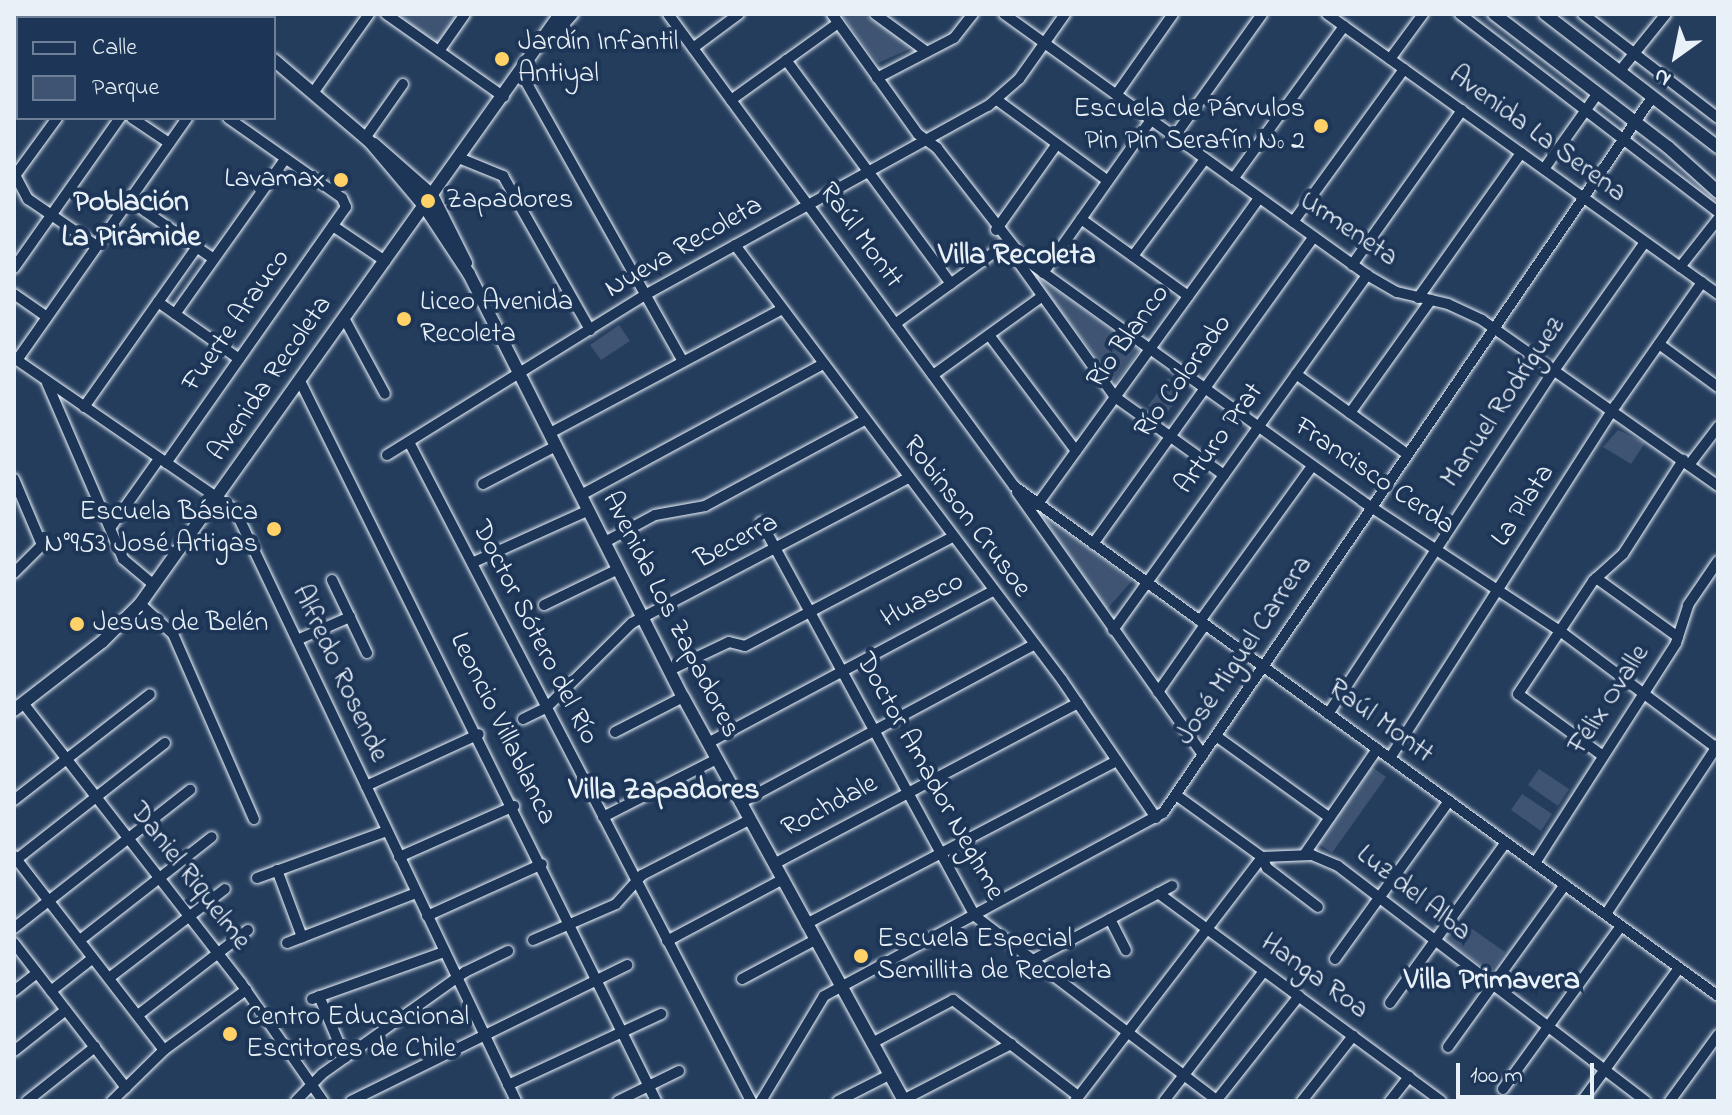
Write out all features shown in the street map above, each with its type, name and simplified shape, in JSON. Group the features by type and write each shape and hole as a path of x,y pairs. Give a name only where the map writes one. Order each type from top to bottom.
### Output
{"main road":[{"name":"Avenida Recoleta","path":"19,707 102,642 140,604 504,97 560,14"},
{"name":"Avenida Recoleta","path":"538,49 572,14"},
{"path":"1494,14 1637,123 1718,192"},
{"path":"1545,14 1718,147"},
{"name":"Avenida Los Zapadores","path":"276,62 368,140 394,157 447,220 469,274"},
{"name":"Avenida Los Zapadores","path":"368,140 409,188 428,200 469,274 683,697 904,1100"}],"street":[{"path":"313,93 369,14"},
{"path":"386,14 504,97"},
{"path":"439,51 465,14"},
{"name":"Raúl Montt","path":"668,14 1014,486 1203,755"},
{"path":"693,48 739,14"},
{"path":"875,14 927,52"},
{"path":"877,78 957,35 973,14"},
{"name":"Urmeneta","path":"1004,14 1367,275 1418,298 1459,308 1718,486"},
{"path":"1065,14 997,100 1108,181"},
{"path":"1116,95 1173,14"},
{"path":"1174,137 1262,14"},
{"path":"1390,59 1423,14"},
{"path":"1460,14 1718,212"},
{"path":"1583,14 1717,114 1701,133"},
{"path":"1620,71 1666,14"},
{"name":"Avenida La Serena","path":"1332,15 1718,294"},
{"path":"731,100 786,60 835,18"},
{"name":"Francisco Cerda","path":"835,18 877,78 1007,243 1041,297 1115,397 1224,475"},
{"path":"1233,179 1344,26"},
{"path":"786,60 951,284"},
{"path":"1293,222 1404,69"},
{"path":"521,73 683,362"},
{"path":"368,140 403,84"},
{"path":"1544,169 1598,93"},
{"name":"José Miguel Carrera","path":"761,1101 820,1000 1156,818 1176,795 1492,328 1626,140 1653,96"},
{"name":"Nueva Recoleta","path":"387,455 645,295 997,100"},
{"path":"1352,265 1462,110"},
{"path":"55,120 14,175 26,196 97,246"},
{"path":"14,268 119,120"},
{"path":"135,120 169,143"},
{"path":"16,359 186,120"},
{"path":"175,314 285,159 231,120"},
{"path":"1043,273 1151,120"},
{"path":"996,230 1057,144"},
{"path":"1418,298 1521,153"},
{"path":"459,158 503,176 590,330"},
{"name":"Fuerte Arauco","path":"110,528 239,359 346,205 285,159"},
{"path":"1133,256 1205,159"},
{"name":"Río Blanco","path":"1037,505 1259,198"},
{"path":"129,200 214,259"},
{"path":"1081,219 1188,296"},
{"path":"1680,267 1718,219"},
{"path":"333,226 385,261"},
{"name":"Río Colorado","path":"1093,544 1314,237"},
{"name":"Manuel Rodríguez","path":"1328,714 1553,372 1645,242"},
{"path":"895,324 1007,243"},
{"name":"Francisco Cerda","path":"1007,243 1043,273 1312,466 1560,631 1717,747"},
{"name":"Robinson Crusoe","path":"735,245 991,592 1078,703 1156,818"},
{"path":"84,407 197,247"},
{"name":"Arturo Prat","path":"1113,630 1367,275"},
{"name":"La Plata","path":"1390,758 1612,413 1702,282"},
{"path":"14,294 47,317"},
{"path":"933,375 1041,297"},
{"path":"1350,413 1431,300"},
{"path":"158,302 239,359"},
{"path":"550,433 782,309"},
{"path":"344,318 385,394"},
{"path":"989,335 1076,451"},
{"path":"1659,344 1718,387"},
{"name":"Alfredo Rosende","path":"16,359 235,510 516,1101"},
{"path":"581,495 823,364"},
{"path":"1296,374 1407,454"},
{"path":"46,381 124,562 154,585"},
{"name":"Leoncio Villablanca","path":"300,381 479,734 656,1101"},
{"path":"605,542 655,515 705,506 865,420"},
{"path":"1603,756 1518,694 1596,578 1623,554 1686,463 1718,427"},
{"name":"Doctor Sótero del Río","path":"409,442 474,562 546,708 751,1101"},
{"path":"483,484 556,446"},
{"path":"1158,692 1202,623 1312,466"},
{"name":"Becerra","path":"523,719 546,708 618,633 908,478"},
{"path":"14,479 41,549 14,573"},
{"name":"Raúl Montt","path":"1014,486 1718,996"},
{"path":"474,562 589,510"},
{"name":"Doctor Amador Neghme","path":"761,522 975,916 1217,1101"},
{"path":"670,670 729,642 745,646 951,538"},
{"name":"Félix Ovalle","path":"1535,863 1678,637 1688,605 1718,561"},
{"path":"544,605 618,569"},
{"path":"1596,578 1678,637"},
{"path":"332,580 367,653"},
{"name":"Huasco","path":"708,743 991,592"},
{"path":"140,604 173,634 254,819"},
{"path":"297,640 350,617"},
{"path":"740,803 1033,645"},
{"path":"14,800 150,694"},
{"path":"615,732 683,697"},
{"name":"Rochdale","path":"774,864 1078,703"},
{"name":"Daniel Riquelme","path":"19,707 67,759 246,990 309,1086 323,1101"},
{"path":"366,786 479,734"},
{"path":"1216,736 1330,818"},
{"path":"164,1050 15,858 165,743"},
{"path":"1606,914 1717,747"},
{"path":"1304,855 1377,749"},
{"path":"603,817 717,759"},
{"path":"806,924 1117,761"},
{"path":"14,928 190,790"},
{"path":"1176,795 1262,857 1267,868 1318,907"},
{"path":"1335,959 1449,801"},
{"path":"399,857 514,806"},
{"path":"533,940 616,904 636,881 749,820"},
{"path":"257,878 387,831"},
{"path":"80,940 212,837"},
{"path":"1390,1003 1506,842"},
{"name":"Luz del Alba","path":"1262,857 1304,855 1332,862 1645,1101"},
{"path":"872,1043 953,1000 1077,1099 1262,857"},
{"path":"427,916 542,864"},
{"path":"277,870 302,937"},
{"name":"Rochdale","path":"667,941 783,879"},
{"path":"1448,1047 1565,885"},
{"path":"1031,961 1172,886"},
{"path":"109,978 225,889"},
{"path":"287,943 416,893"},
{"name":"Hanga Roa","path":"1158,893 1441,1101"},
{"path":"1110,919 1126,950"},
{"path":"1503,1089 1621,926"},
{"path":"138,1015 248,930"},
{"path":"742,979 815,940"},
{"path":"14,943 126,1088"},
{"path":"296,1101 309,1086 345,1058 458,980 508,951"},
{"path":"345,1058 316,998 444,952"},
{"path":"51,991 93,958"},
{"path":"351,1101 627,965"},
{"path":"1582,1101 1679,968"},
{"path":"1164,1101 1264,971"},
{"path":"14,991 37,973"},
{"path":"112,1101 164,1050 246,990"},
{"path":"1217,1101 1299,996"},
{"path":"14,1051 66,1010"},
{"path":"508,1085 661,1014"},
{"path":"1670,1101 1718,1035"},
{"path":"1302,1101 1353,1036"},
{"path":"904,1100 1011,1044"},
{"path":"27,1101 95,1047"},
{"path":"618,1101 679,1071"},
{"path":"838,1101 889,1075"},
{"path":"1390,1101 1409,1077"}],"green space":[{"path":"391,14 462,14 440,47"},
{"path":"841,14 863,14 914,47 878,63"},
{"path":"1031,272 1140,350 1116,383"},
{"path":"619,325 630,341 601,360 590,345"},
{"path":"1168,378 1184,390 1164,417 1148,406"},
{"path":"1618,430 1645,443 1631,464 1603,447"},
{"path":"1038,510 1132,581 1107,609"},
{"path":"1372,767 1386,777 1332,853 1318,843"},
{"path":"1539,769 1569,789 1558,806 1528,785"},
{"path":"1522,794 1552,814 1541,831 1511,810"},
{"path":"1458,919 1505,952 1491,972 1444,939"}],"place":[{"name":"Jardín Infantil Antiyal","path":"502,59"},
{"name":"Escuela de Párvulos Pin Pin Serafín Nº 2","path":"1321,126"},
{"name":"Lavamax","path":"341,180"},
{"name":"Zapadores","path":"428,201"},
{"name":"Liceo Avenida Recoleta","path":"404,319"},
{"name":"Escuela Básica N°953 José Artigas","path":"274,529"},
{"name":"Jesús de Belén","path":"77,624"},
{"name":"Escuela Especial Semillita de Recoleta","path":"861,956"},
{"name":"Centro Educacional Escritores de Chile","path":"230,1034"}],"district":[{"name":"Población La Pirámide","path":"131,220"},
{"name":"Villa Recoleta","path":"1017,256"},
{"name":"Villa Zapadores","path":"664,791"},
{"name":"Villa Primavera","path":"1492,981"}]}
